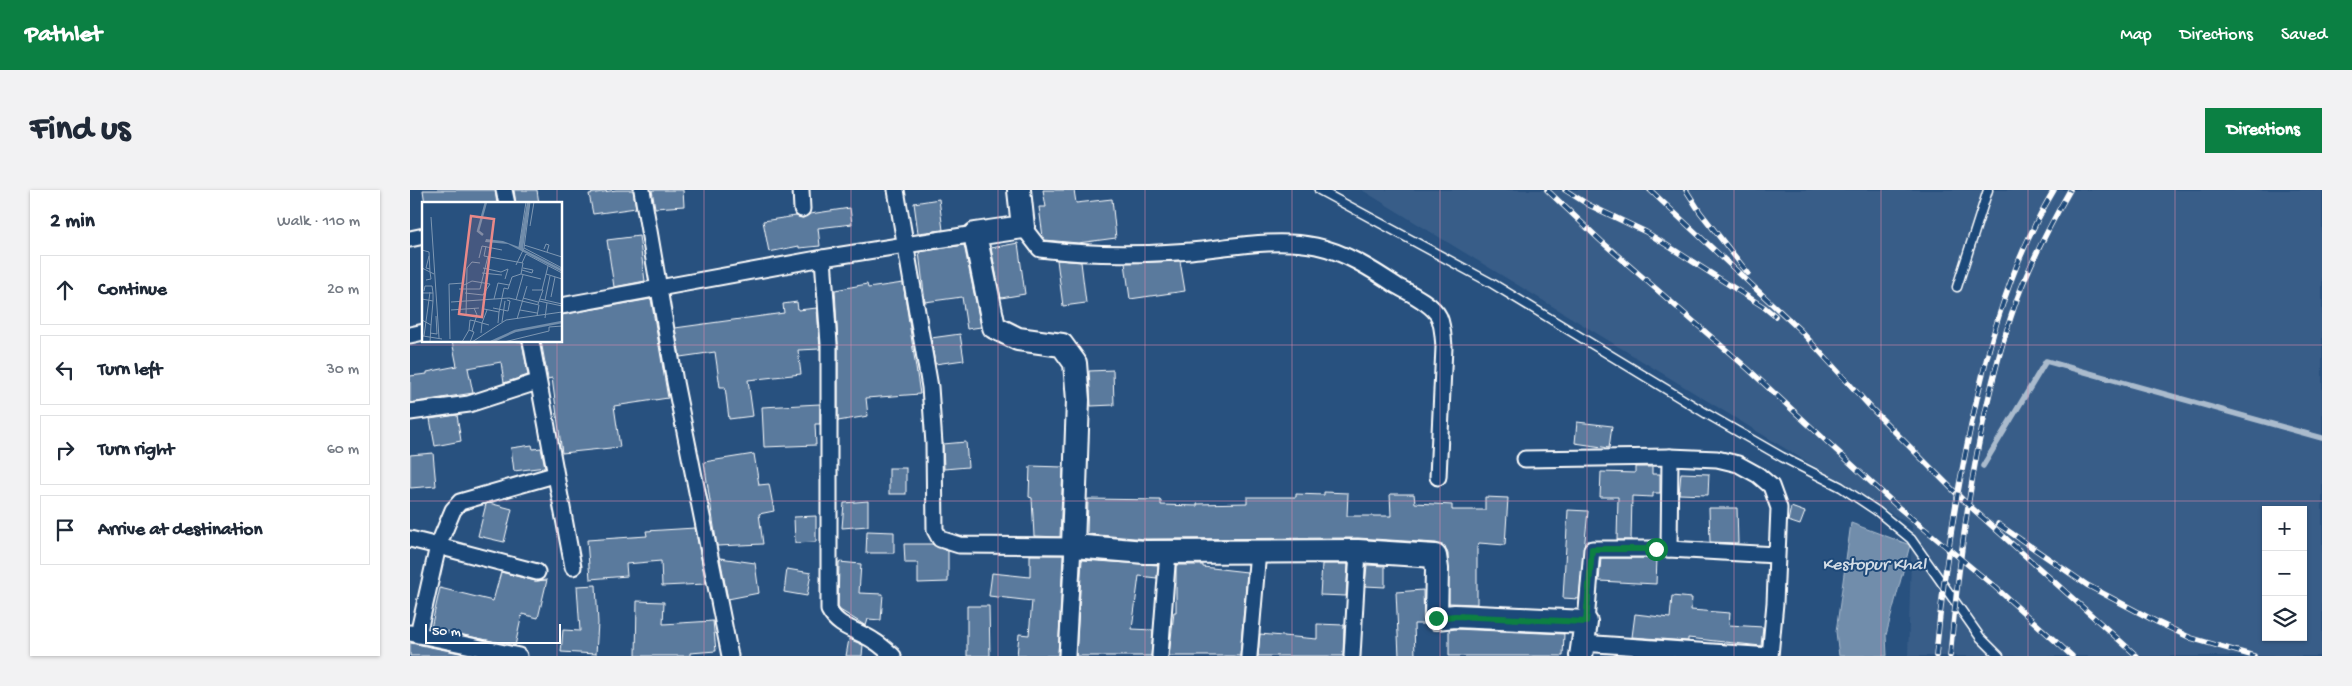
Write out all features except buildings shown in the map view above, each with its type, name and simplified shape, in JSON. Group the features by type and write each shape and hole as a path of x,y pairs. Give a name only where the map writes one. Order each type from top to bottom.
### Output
{"street":[{"path":"642,190 675,382 730,656"},
{"path":"801,190 802,209"},
{"path":"896,190 930,387 934,444 933,517 937,535 940,539 959,545 1073,546 1168,552 1358,551 1435,556 1437,570 1436,618 1455,616 1583,640 1770,656 1775,603 1779,508 1771,486 1758,475 1738,464 1717,459 1670,457 1525,458"},
{"path":"1019,190 1023,227 1040,250 1076,254 1166,253 1284,243 1315,246 1332,250 1358,262 1425,304 1439,315 1444,347 1438,477"},
{"path":"562,306 660,290 823,258 1023,227"},
{"path":"976,234 994,327 1018,340 1062,345 1075,363 1078,400 1067,656"},
{"path":"823,258 829,344 829,610 834,619 840,624 873,640 893,656"},
{"path":"531,342 554,475 573,567"},
{"path":"410,412 469,404 538,382"},
{"path":"1669,549 1670,457"},
{"path":"519,656 414,634 438,546 453,510 460,502 554,475"},
{"path":"410,539 538,572"},
{"path":"1583,640 1592,549 1669,549 1776,555"},
{"path":"1352,656 1358,551"},
{"path":"1160,656 1168,552"},
{"path":"1249,656 1258,552"}],"lane":[{"path":"1319,190 1494,284 1707,414 1782,457 1841,487 1877,511 1911,539 1980,636 2000,656"},
{"path":"1957,287 1988,190"}],"shaded area":[{"path":"1362,190 2322,190 2322,656 1908,656 1912,526"}],"water":[{"name":"Kestopur Khal","path":"1851,523 1910,545 1886,635 1887,656 1839,656 1836,632"}],"waterway":[{"path":"1983,466 2046,361 2322,438"}],"railway":[{"path":"1547,190 1601,241 1747,368 1898,507 1995,587 2072,656"},
{"path":"1565,190 1589,205 1646,232 1764,307 1775,316"},
{"path":"1650,190 1800,330 1874,411 1963,500 2137,656"},
{"path":"1686,190 1700,212 1748,273"},
{"path":"1936,656 1952,527 1966,450 1989,349 2010,284 2023,252 2037,220 2054,190"},
{"path":"1950,656 1973,475 2003,341 2028,271 2070,190"},
{"path":"1998,524 2087,585 2157,622 2191,638 2254,656"}],"route":[{"path":"1436,618 1455,616 1586,622 1592,549 1656,549"}]}
